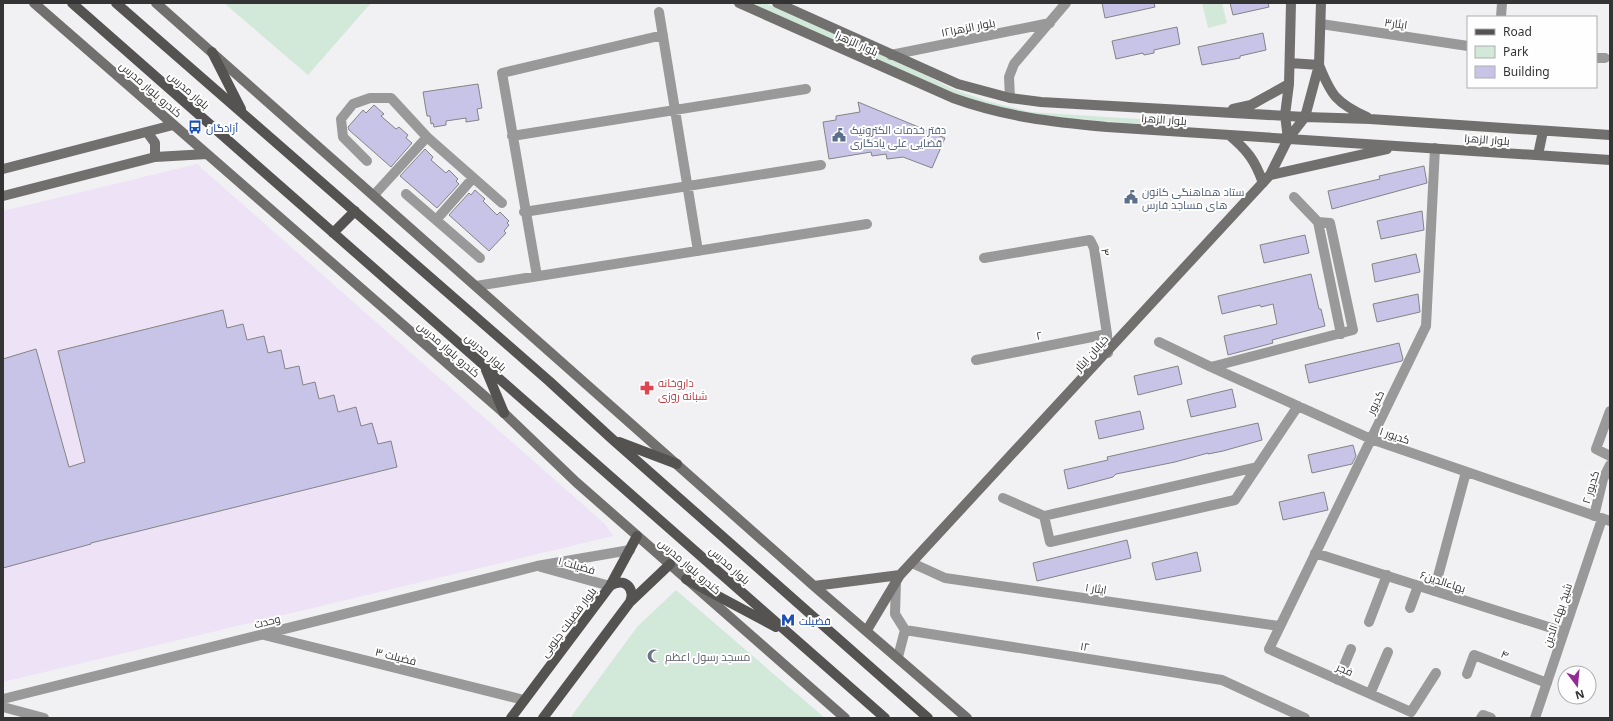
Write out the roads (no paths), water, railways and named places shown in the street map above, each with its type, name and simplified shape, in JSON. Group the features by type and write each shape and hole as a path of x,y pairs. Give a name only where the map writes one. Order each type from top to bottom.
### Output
{"main road":[{"name":"کندرو بلوار مدرس","path":"34,3 504,413 576,482 845,718"},
{"name":"بلوار مدرس","path":"72,3 885,718"},
{"name":"بلوار مدرس","path":"116,3 549,380 613,439 928,718"},
{"path":"156,3 814,586 867,630 967,718"},
{"name":"بلوار الزهرا","path":"739,3 946,96 986,110 1039,120 1229,135 1610,160"},
{"name":"بلوار الزهرا","path":"777,3 958,84 1010,98 1041,102 1306,117 1370,119 1610,135"},
{"path":"1288,139 1285,115 1289,84 1291,3"},
{"path":"1306,117 1319,65 1321,3"},
{"path":"212,52 244,114"},
{"path":"1290,63 1319,65"},
{"path":"1319,65 1328,89 1337,99 1352,110 1370,119"},
{"path":"1224,112 1251,105 1289,84"},
{"name":"خیابان ایثار","path":"867,630 898,578 1267,179 1288,139 1306,117"},
{"path":"3,169 173,125"},
{"path":"1538,155 1543,131"},
{"path":"147,132 155,144 155,157"},
{"path":"1229,135 1247,150 1267,179 1400,146"},
{"path":"3,196 155,157 207,154"},
{"path":"333,233 355,210"},
{"path":"484,366 504,413"},
{"path":"613,439 677,464"},
{"name":"بلوار فضیلت جنوبی","path":"511,718 610,586 637,536"},
{"path":"543,718 630,602 670,564"},
{"path":"814,586 898,578"},
{"path":"686,579 791,636"},
{"path":"610,586 615,582 628,584 632,589 630,602"}],"street":[{"path":"1010,98 1009,77 1014,64 1066,3"},
{"path":"1501,16 1502,3"},
{"path":"659,12 698,251"},
{"name":"بلوار الزهرا۱۲","path":"891,54 1050,23"},
{"name":"ایثار۳","path":"1321,24 1467,46"},
{"path":"537,276 524,212 502,73 663,35"},
{"path":"512,136 806,90"},
{"path":"367,160 343,137 341,120 353,104 370,98 391,98 427,137 502,203"},
{"path":"374,195 427,137"},
{"name":"کدیور","path":"1268,649 1426,326 1434,148"},
{"path":"524,212 821,165"},
{"path":"436,220 473,178"},
{"path":"406,194 480,258"},
{"path":"1211,367 1341,334 1318,222 1294,197"},
{"path":"476,286 867,224"},
{"name":"۴","path":"984,258 1090,240 1094,248 1107,334 1108,352"},
{"name":"۲","path":"976,360 1107,334"},
{"name":"کدیور ۱","path":"1159,342 1370,439 1602,519"},
{"path":"1044,516 1050,542 1235,500 1298,406"},
{"path":"1610,411 1596,449 1610,456"},
{"name":"۲ کدیور","path":"1602,519 1603,479 1610,465"},
{"path":"1003,498 1044,516 1257,467"},
{"path":"1434,590 1466,472"},
{"name":"شیخ بهاء الدین","path":"1535,718 1602,519"},
{"name":"وحدت","path":"3,699 537,566 630,550"},
{"name":"۶بهاءالدين","path":"1315,553 1564,632"},
{"name":"ایثار ۱","path":"912,563 945,578 1279,626"},
{"name":"فضیلت ۱","path":"537,566 610,586"},
{"path":"1369,622 1387,576"},
{"path":"898,578 895,614 905,630 898,657"},
{"path":"1410,608 1418,586"},
{"name":"۱۲","path":"905,630 1222,680 1305,718"},
{"name":"فضیلت ۳","path":"262,634 524,700"},
{"name":"فجر","path":"1268,649 1411,712 1436,673"},
{"path":"1338,680 1351,649"},
{"path":"1370,694 1388,652"},
{"name":"۴","path":"1467,674 1474,655 1546,683"},
{"path":"3,707 44,718"},
{"path":"1481,718 1483,715 1490,718"}],"place":[{"name":"آزادگان","path":"195,127"},
{"name":"دفتر خدمات الکترونیک قضایی علی یادگاری","path":"839,135"},
{"name":"ستاد هماهنگی کانون های مساجد فارس","path":"1131,197"},
{"name":"داروخانه شبانه روزی","path":"647,388"},
{"name":"فضیلت","path":"788,620"},
{"name":"مسجد رسول اعظم","path":"654,656"}]}
